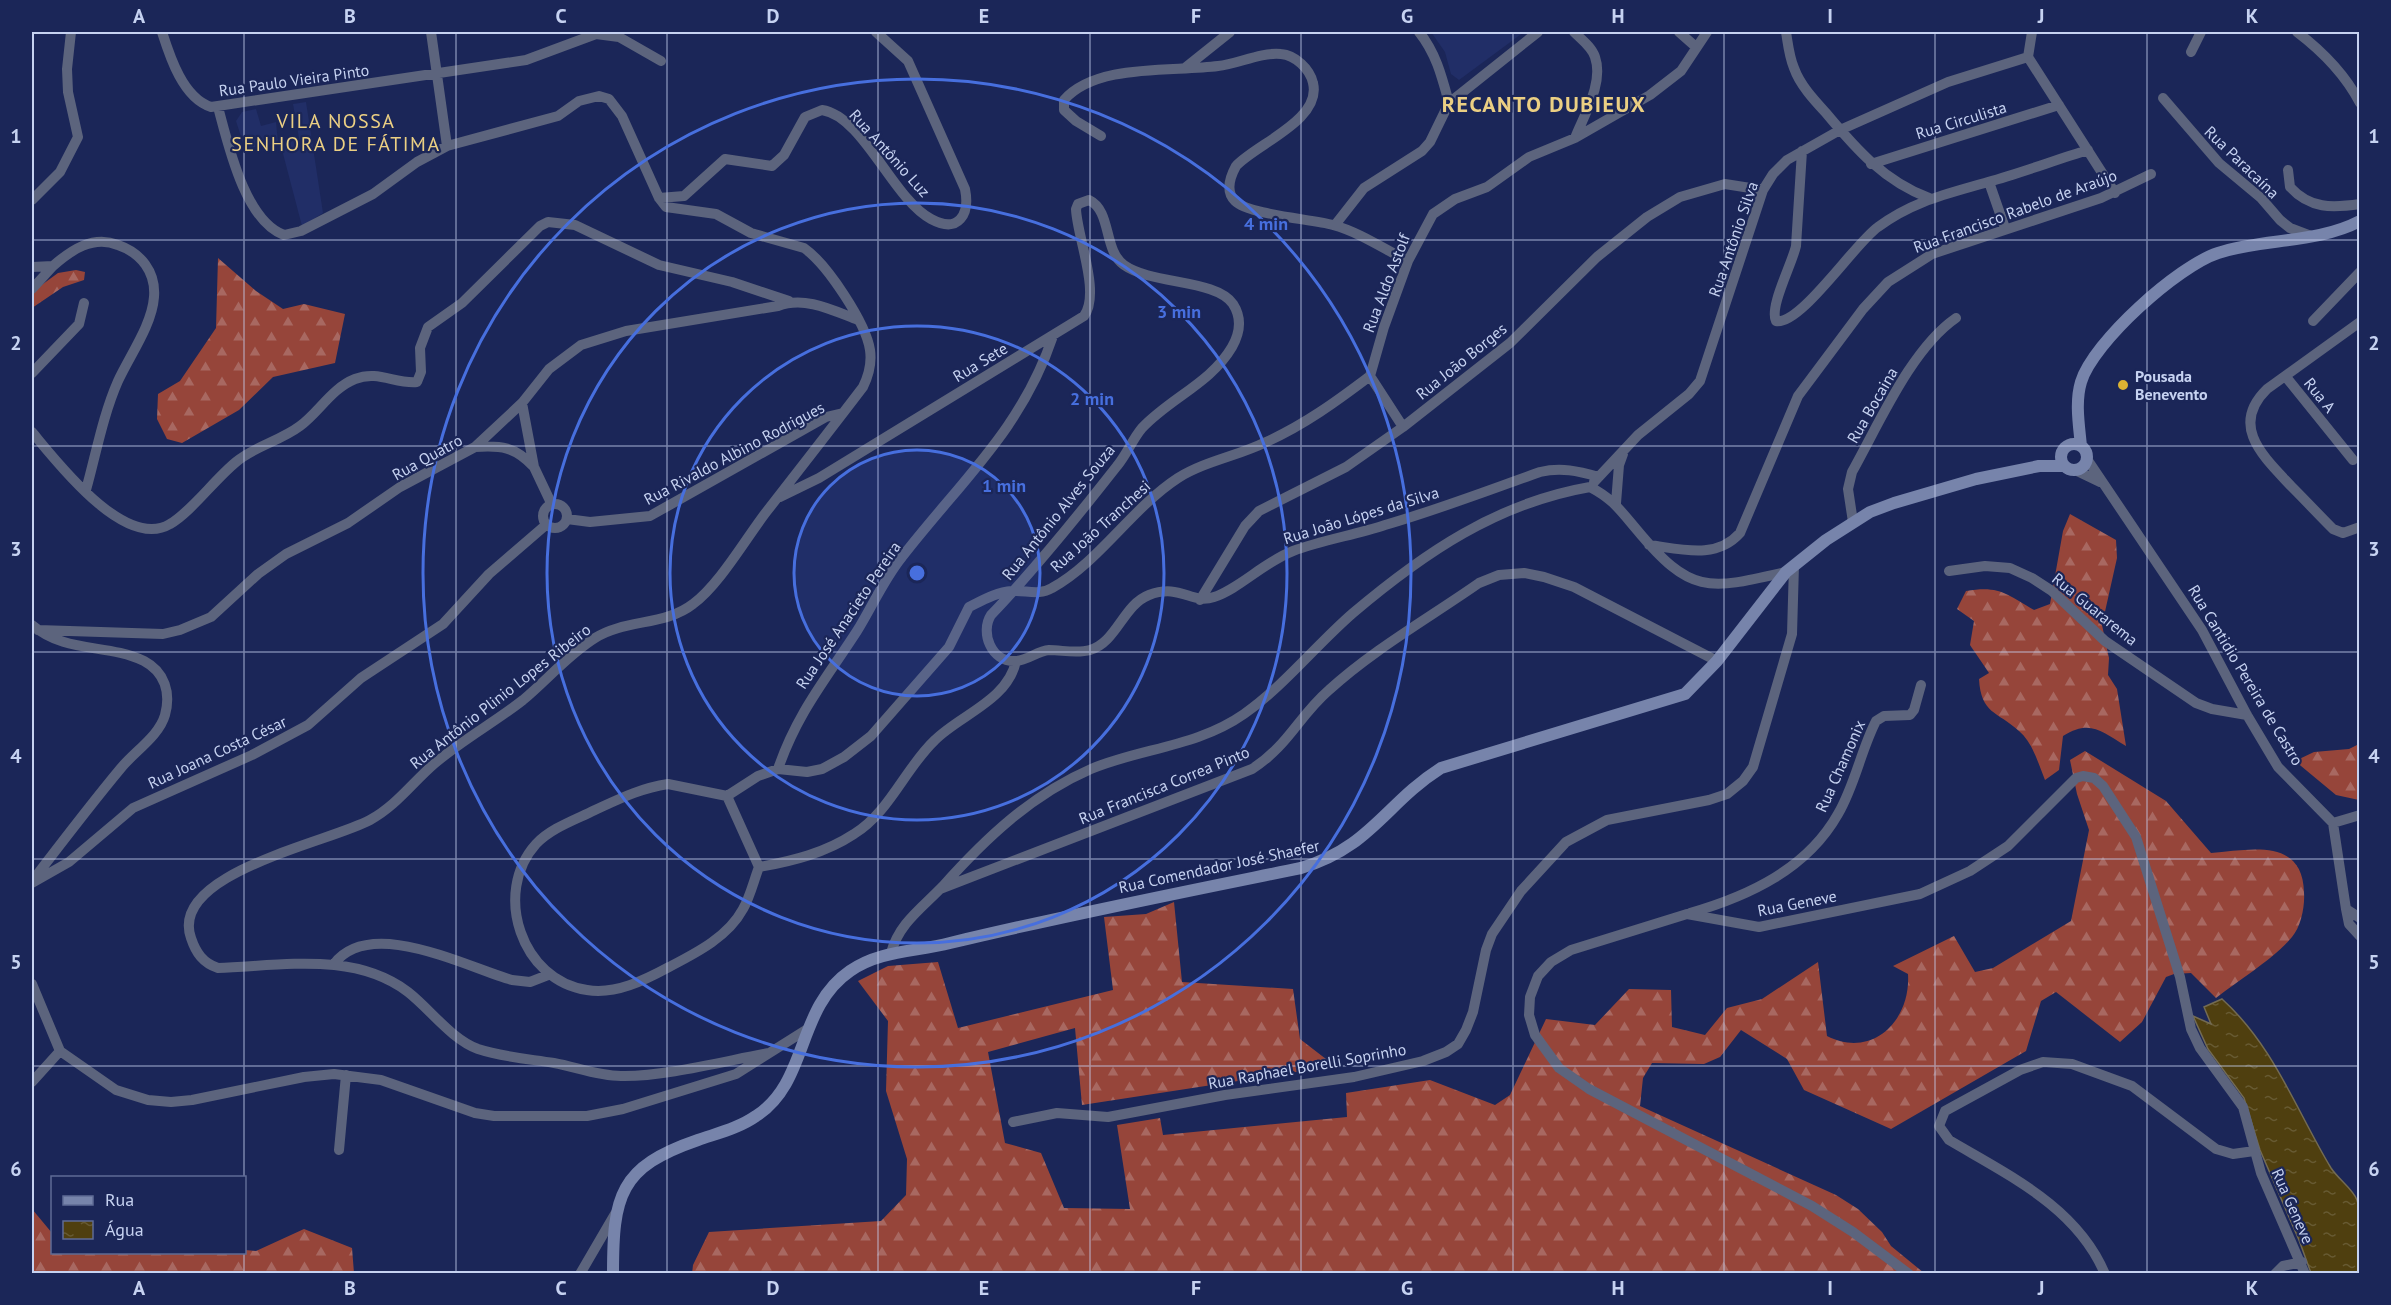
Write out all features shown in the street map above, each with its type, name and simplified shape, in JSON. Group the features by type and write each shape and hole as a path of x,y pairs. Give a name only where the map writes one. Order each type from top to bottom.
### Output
{"street":[{"path":"32,200 60,172 78,137 68,92 67,69 71,32"},
{"name":"Rua Paulo Vieira Pinto","path":"162,32 171,61 192,91 205,105 218,108 526,60 586,36 604,34 619,37 661,61"},
{"path":"430,32 447,146"},
{"name":"Rua Antônio Luz","path":"659,198 684,196 725,159 772,166 784,155 805,117 822,110 840,118 905,195 931,219 952,223 962,219 966,213 965,189 913,71 902,54 876,32"},
{"path":"1184,69 1230,32"},
{"path":"1419,32 1431,49 1440,69 1449,103"},
{"path":"1335,225 1364,188 1422,151 1430,142 1449,103 1538,32"},
{"path":"1574,32 1595,56 1597,67 1596,83 1575,138"},
{"path":"1679,32 1696,47"},
{"name":"Rua Aldo Astolf","path":"1370,376 1384,327 1408,261 1425,226 1443,205 1487,187 1543,150 1575,138 1650,95 1681,70 1707,32"},
{"path":"1786,32 1794,69 1803,86 1840,130 1871,164 1903,186 1929,198"},
{"path":"2191,52 2201,32"},
{"path":"2297,32 2318,48 2338,70 2360,103"},
{"path":"2031,36 2028,57 2115,193"},
{"path":"1101,136 1067,114 1064,100 1082,86 1114,76 1225,65 1281,54 1298,60 1313,83 1310,106 1298,121 1241,160 1230,177 1230,190 1235,200 1248,208 1335,225 1408,261"},
{"name":"Rua Antônio Silva","path":"1590,487 1638,435 1689,394 1700,381 1763,190 1773,174 1802,151 1840,130 1948,82 2028,57"},
{"path":"218,108 240,179 267,224 284,235 301,231 373,194 417,162 447,146 558,116 579,102 599,96 609,99 622,116 659,198 671,209 716,214 751,233 804,248 811,253 834,283 859,320 870,350 870,372 863,387 779,497"},
{"name":"Rua Paracaína","path":"2163,98 2218,163 2261,198 2280,220 2311,236"},
{"name":"Rua Circulista","path":"1871,164 2060,105"},
{"path":"1802,151 1796,246 1793,261 1774,312 1776,321 1787,320 1800,312 1862,240 1879,226 1929,198 1989,182 2088,150"},
{"path":"2288,170 2290,187 2308,201 2321,207 2360,204"},
{"name":"Rua Francisco Rabelo de Araújo","path":"1649,545 1707,551 1731,543 1740,532 1798,396 1863,309 1888,282 1932,254 2115,193 2151,174"},
{"path":"1989,182 2005,228"},
{"name":"Rua João Borges","path":"1200,600 1245,526 1259,511 1346,467 1403,427 1510,343 1597,257 1647,217 1680,197 1725,184 1763,190"},
{"name":"Rua Sete","path":"779,497 819,478 1053,336 1088,311 1089,286 1076,209 1078,204 1089,200"},
{"name":"Rua Antônio Alves Souza","path":"1016,662 1002,658 991,648 986,633 987,621 1118,465 1141,430 1218,368 1238,334 1239,314 1232,302 1222,294 1154,279 1122,264 1114,253 1100,209 1089,200"},
{"path":"2078,416 2081,446 2087,459 2085,464 2067,459 2078,416 2081,383 2106,340 2170,282 2201,261 2233,249 2311,236 2360,221"},
{"path":"32,432 65,473 106,510 132,527 150,530 161,528 181,516 237,460 301,425 343,386 372,374 417,382 422,372 420,348 428,327 462,303 540,226 548,222 575,225 659,265 741,285 789,301"},
{"path":"32,289 70,252 92,242 116,243 133,252 146,264 153,279 154,297 150,314 117,383 86,490"},
{"path":"32,267 53,267"},
{"path":"2313,321 2360,272"},
{"name":"Rua Quatro","path":"35,627 148,635 180,630 211,617 258,574 286,554 348,523 400,487 475,447 522,403 549,369 581,345 593,340 626,331 778,306 789,301 826,308 859,320"},
{"path":"32,373 79,324 84,303"},
{"name":"Rua Bocaina","path":"1853,522 1848,496 1852,472 1919,355 1939,329 1956,318"},
{"path":"2360,322 2256,400 2251,413 2253,439 2265,458 2333,529 2349,532 2360,527"},
{"name":"Rua José Anacieto Pereira","path":"778,769 800,716 857,630 900,558 1011,425 1045,360 1053,336"},
{"path":"1370,376 1403,427"},
{"name":"Rua João Tranchesi","path":"727,796 758,776 778,769 814,771 832,764 871,736 949,647 969,606 991,596 1014,590 1041,592 1055,586 1099,549 1142,505 1178,479 1204,465 1266,443 1296,427 1319,414 1370,376"},
{"name":"Rua A","path":"2286,377 2353,460"},
{"path":"522,403 534,467 552,505 564,509 567,519 563,525 556,528 547,524 544,514 552,505"},
{"name":"Rua Rivaldo Albino Rodrigues","path":"567,519 600,522 650,516 826,417 843,413"},
{"path":"475,447 506,446 516,450 534,467"},
{"name":"Rua Comendador José Shaefer","path":"613,1274 615,1214 622,1191 646,1164 666,1152 730,1130 756,1117 776,1102 792,1073 806,1030 833,986 859,966 891,953 937,946 1049,919 1301,868 1330,859 1365,836 1426,777 1441,768 1675,698 1694,686 1790,569 1853,522 1894,502 1976,479 2067,459 2081,446"},
{"path":"1616,503 1619,465 1624,451"},
{"name":"Rua Cantidio Pereira de Castro","path":"2067,459 2101,482"},
{"name":"Rua Cantidio Pereira de Castro","path":"2087,459 2202,630 2247,715 2278,767 2333,823"},
{"name":"Rua João Lópes da Silva","path":"1200,600 1220,595 1271,561 1293,551 1387,525 1540,472 1555,468 1599,477"},
{"path":"891,953 903,926 990,835 1064,783 1092,769 1164,749 1202,735 1245,714 1353,613 1465,531 1521,503 1590,487 1616,503 1649,545 1669,565 1702,584 1733,584 1790,569"},
{"name":"Rua Antônio Plinio Lopes Ribeiro","path":"769,1053 635,1076 594,1073 562,1064 496,1054 466,1042 407,991 383,977 334,964 218,968 207,964 199,955 188,931 188,917 203,894 218,882 248,867 371,820 400,797 436,762 523,700 596,637 623,627 673,615 694,604 734,557 779,497"},
{"name":"Rua Joana Costa César","path":"32,883 69,862 133,808 294,735 361,678 443,624 489,574 547,524"},
{"name":"Rua Guararema","path":"1948,571 1985,566 2010,568 2052,591 2105,640 2196,703 2247,715"},
{"name":"Rua Raphael Borelli Soprinho","path":"1013,1122 1057,1113 1108,1117 1225,1095 1354,1077 1423,1061 1458,1044 1473,1012 1486,950 1492,934 1521,891 1566,842 1607,820 1709,800 1727,794 1743,781 1753,767 1792,634 1790,569"},
{"name":"Rua Francisca Correa Pinto","path":"940,888 1252,769 1285,744 1328,690 1365,661 1479,584 1499,575 1524,573 1545,577 1574,587 1717,660"},
{"path":"759,867 818,853 858,833 934,741 984,706 1002,686 1016,662 1046,650 1089,650 1098,646 1137,602 1158,592 1175,590 1200,600"},
{"path":"32,883 120,768 160,728 168,700 165,683 160,674 142,660 60,642 35,627"},
{"name":"Rua Chamonix","path":"1687,914 1726,903 1772,880 1808,855 1839,814 1876,720 1884,716 1910,715 1914,710 1921,685"},
{"name":"Rua Geneve","path":"1909,1274 1853,1232 1812,1206 1589,1089 1559,1068 1535,1035 1529,1015 1530,997 1538,976 1551,962 1571,950 1687,914 1759,927 1920,894 1970,871 2008,846 2076,778 2083,776 2094,778 2103,786 2136,837 2180,976 2191,1029 2200,1048 2243,1107 2251,1126 2254,1151 2302,1262 2305,1274"},
{"path":"652,786 683,786 727,796 759,867 745,908 737,920 702,950 636,984 603,991 571,986 548,975 524,943 515,918 520,870 537,843 551,833 637,790 652,786"},
{"path":"2360,816 2333,823 2349,924 2360,936"},
{"path":"2346,909 2360,918"},
{"path":"334,964 340,956 358,948 377,944 403,945 512,980 530,982 548,975"},
{"path":"32,984 60,1052 116,1090 134,1096 171,1102 192,1100 304,1077 346,1076 381,1080 475,1113 494,1116 587,1116 623,1109 709,1084 749,1068 806,1030"},
{"path":"32,1082 60,1052"},
{"path":"2105,1274 2086,1242 2046,1198 1949,1140 1941,1132 1939,1126 1945,1112 2020,1070 2043,1062 2072,1064 2132,1086 2216,1149 2233,1154 2254,1151"},
{"path":"339,1150 346,1076"},
{"path":"579,1274 615,1214"},
{"path":"2275,1274 2283,1266 2302,1262"}],"shaded area":[{"path":"1431,32 1524,32 1459,80 1451,74 1445,52"},
{"path":"306,102 323,213 302,226 281,146 299,138 293,104"},
{"path":"256,109 261,126 276,122 278,143 245,149 236,121 242,112"}],"green space":[{"path":"218,258 256,291 283,309 304,304 345,314 335,363 273,377 239,410 182,443 167,439 157,419 158,394 180,381 216,328"},
{"path":"76,270 85,272 84,280 63,287 32,308 32,292 58,273"},
{"path":"2070,514 2116,540 2117,558 2102,625 2109,658 2108,675 2117,689 2126,746 2095,729 2081,728 2072,731 2063,736 2059,770 2045,780 2028,741 2011,724 1992,711 1983,699 1979,679 1989,673 1970,645 1974,621 1957,609 1966,591 1977,589 2002,592 2034,610 2050,604 2063,531"},
{"path":"2359,744 2359,800 2336,795 2295,761 2314,752 2349,749"},
{"path":"2085,751 2166,801 2211,853 2242,850 2272,851 2284,855 2295,863 2301,875 2304,904 2298,928 2285,945 2216,998 2191,973 2166,977 2142,1022 2120,1042 2056,992 2041,1001 2026,1051 1891,1129 1804,1090 1787,1059 1741,1030 1720,1057 1704,1064 1652,1063 1643,1078 1640,1106 1836,1195 1858,1209 1882,1232 1891,1246 1924,1273 692,1274 693,1265 709,1232 881,1221 906,1195 907,1159 886,1091 888,1021 858,981 888,966 938,962 958,1028 1113,990 1104,917 1146,914 1174,902 1182,982 1293,989 1300,1039 1335,1066 1082,1105 1075,1028 988,1052 1005,1143 1041,1153 1064,1208 1130,1209 1117,1125 1160,1118 1163,1135 1347,1117 1346,1093 1430,1080 1495,1105 1510,1095 1546,1019 1595,1025 1629,989 1671,990 1672,1027 1705,1035 1727,1008 1762,999 1818,962 1827,1036 1844,1042 1859,1043 1873,1039 1886,1031 1896,1020 1903,1007 1908,974 1893,966 1954,936 1975,972 1993,968 2071,921 2089,830 2077,794 2070,760"},
{"path":"32,1209 51,1232 51,1254 246,1254 246,1250 256,1251 304,1229 352,1248 354,1273 32,1273"}],"water":[{"path":"2222,999 2256,1037 2283,1079 2331,1168 2357,1200 2361,1236 2359,1273 2311,1273 2260,1150 2244,1098 2208,1049 2193,1016 2211,1024 2204,1007"}],"place":[{"name":"Pousada Benevento","path":"2123,385"}],"district":[{"name":"RECANTO DUBIEUX","path":"1544,104"},
{"name":"VILA NOSSA SENHORA DE FÁTIMA","path":"336,132"}]}
